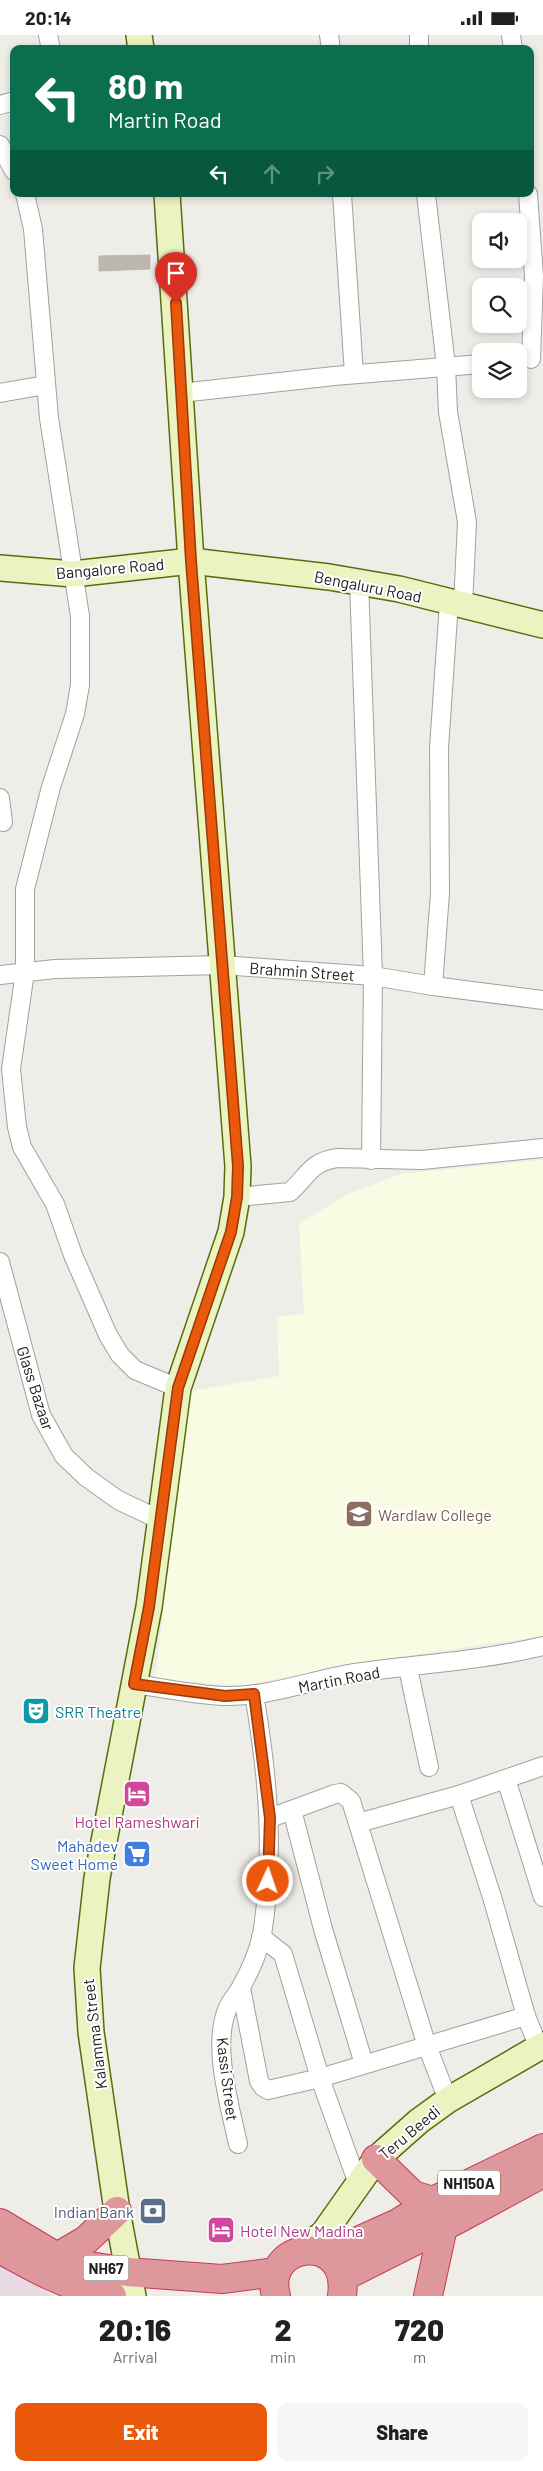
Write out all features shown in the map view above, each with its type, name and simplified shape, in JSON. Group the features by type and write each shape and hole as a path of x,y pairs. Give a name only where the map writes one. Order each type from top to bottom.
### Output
{"highway":[{"name":"NH150A","path":"315,2253 398,2223 434,2201 543,2148"},
{"path":"376,2159 413,2195 434,2201"},
{"name":"NH150A","path":"349,2288 409,2244 543,2173"},
{"path":"57,2257 86,2240 117,2211"},
{"name":"NH67","path":"0,2223 57,2257 90,2266 130,2284 222,2279 276,2284 283,2262 292,2254 315,2253"},
{"path":"428,2296 443,2227"},
{"name":"NH67","path":"0,2249 54,2279 69,2285 112,2296"},
{"path":"315,2253 340,2268 349,2288"}],"street":[{"path":"0,145 10,164"},
{"path":"26,197 33,229 46,385 80,616 80,685 75,714 51,787 25,889 25,972 11,1069 17,1127 22,1147 55,1204 73,1255 104,1327 120,1355 135,1370 178,1388"},
{"name":"Kalamma Street","path":"130,2284 117,2211 91,2032 87,1968 97,1878 149,1607 178,1388 231,1232 237,1197 238,1166 191,561 167,197"},
{"path":"342,197 354,374"},
{"path":"426,197 446,367 448,412 467,522 439,748 440,893 433,986"},
{"path":"528,197 534,276 531,359"},
{"path":"181,393 354,374 472,365"},
{"path":"0,393 46,385"},
{"name":"Bengaluru Road","path":"191,561 359,582 398,589 543,625"},
{"name":"Bangalore Road","path":"0,568 73,574 191,561"},
{"path":"359,582 373,976 371,1160"},
{"path":"0,798 3,822"},
{"name":"Brahmin Street","path":"0,975 81,968 222,965 373,976 433,986 542,997"},
{"path":"237,1197 290,1192 312,1167 323,1160 337,1158 422,1160 543,1148"},
{"name":"Glass Bazaar","path":"0,1262 41,1415 64,1455 86,1477 118,1499 160,1520"},
{"name":"Martin Road","path":"134,1684 225,1696 254,1694 354,1673 408,1668 543,1646"},
{"path":"408,1668 429,1767"},
{"name":"Kassi Street","path":"238,2144 224,2064 222,2025 227,2008 241,1988 254,1960 261,1937 267,1898 270,1818 254,1694"},
{"path":"358,1823 459,1795 543,1766"},
{"path":"506,1779 543,1897"},
{"path":"270,1818 341,1793 351,1801 427,2046 448,2101"},
{"path":"459,1795 492,1897 526,2016 541,2046"},
{"path":"292,1810 325,1938 364,2065"},
{"path":"261,1937 283,1954 320,2078 358,2184"},
{"path":"241,1988 259,2081 268,2090 320,2078 526,2016"},
{"name":"Teru Beedi","path":"315,2253 323,2234 376,2159 419,2121 448,2101 541,2046"}],"shaded area":[{"name":"Wardlaw College","path":"543,1160 543,1636 350,1664 241,1686 155,1679 190,1391 279,1376 277,1317 304,1314 299,1224 346,1195 401,1174"},
{"path":"0,2263 53,2296 0,2296"}],"building":[{"path":"150,255 150,269 99,271 99,256"}],"place":[{"name":"Wardlaw College","path":"359,1514"},
{"name":"SRR Theatre","path":"36,1711"},
{"name":"Hotel Rameshwari","path":"137,1794"},
{"name":"Mahadev Sweet Home","path":"137,1854"},
{"name":"Indian Bank","path":"153,2211"},
{"name":"Hotel New Madina","path":"221,2230"}],"route":[{"path":"176,303 191,561 238,1166 237,1197 231,1232 178,1388 149,1607 134,1684 225,1696 254,1694 261,1734 270,1818 268,1881"}]}
